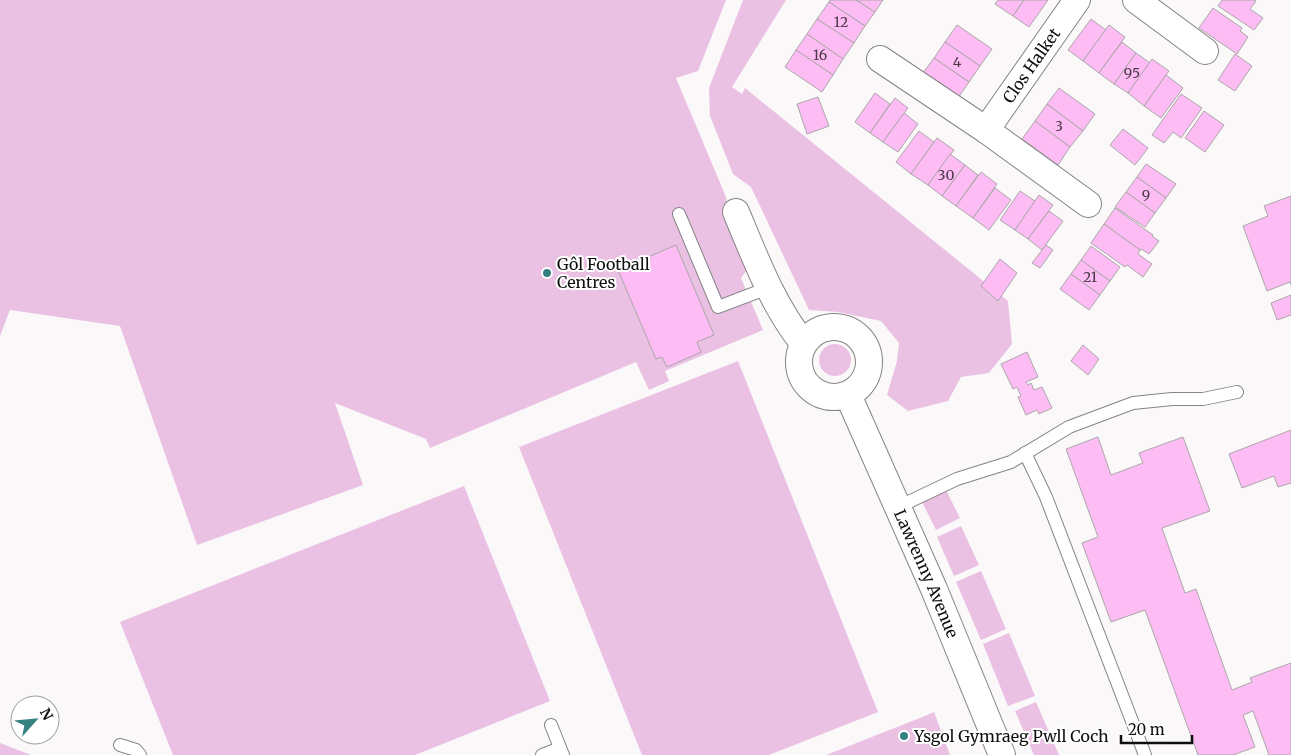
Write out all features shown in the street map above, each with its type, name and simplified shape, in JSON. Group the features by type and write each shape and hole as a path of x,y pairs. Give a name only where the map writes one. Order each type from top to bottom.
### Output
{"street":[{"name":"Clos Halket","path":"986,130 1077,0"},
{"path":"1150,3 1205,52"},
{"path":"880,59 986,130 1088,204"},
{"path":"736,212 768,288 788,323 804,343"},
{"path":"834,326 846,328 857,334 865,343 869,355 870,367 866,378 859,388 848,394 837,397 826,396 816,392 807,385 798,365 799,353 804,343 812,334 822,328 834,326"},
{"name":"Lawrenny Avenue","path":"848,394 934,589 1002,755"}],"lane":[{"path":"679,214 718,307 768,288"},
{"path":"898,507 957,479 1011,462 1068,427 1133,403 1172,399 1204,400 1237,392"},
{"path":"1025,453 1046,497 1145,755"},
{"path":"542,755 562,751 551,725"},
{"path":"120,745 136,750 140,755"}],"shaded area":[{"path":"0,0 726,0 698,71 676,78 726,197 728,212 749,267 741,278 763,330 665,371 669,381 649,390 636,362 430,448 426,439 335,403 363,485 197,545 120,326 10,310 0,336"},
{"path":"743,0 786,0 732,87 742,94 745,88 1008,301 1012,344 989,373 961,377 948,401 908,411 887,395 897,361 899,343 881,321 838,312 809,310 751,187 733,174 710,116 709,88"},
{"path":"835,344 841,345 846,349 850,354 850,366 846,371 841,375 835,376 829,375 824,371 820,366 819,360 820,354 824,349 829,345"},
{"path":"738,361 878,712 769,755 642,755 519,447"},
{"path":"464,486 550,701 415,755 173,755 120,622"},
{"path":"945,488 960,518 936,530 921,500"},
{"path":"961,526 979,565 954,576 937,537"},
{"path":"981,571 1006,629 981,640 956,582"},
{"path":"1009,633 1035,696 1008,706 983,644"},
{"path":"1036,702 1059,755 1034,755 1015,711"},
{"name":"Ysgol Gymraeg Pwll Coch","path":"934,712 950,755 826,755 925,716"},
{"path":"0,743 31,755 0,755"}],"building":[{"path":"830,0 856,0 875,12 865,26 829,2"},
{"path":"856,0 883,0 875,12"},
{"path":"998,0 1024,0 1013,16 995,4"},
{"path":"1024,0 1048,0 1029,27 1013,16"},
{"path":"1222,0 1254,0 1256,1 1250,9 1263,18 1254,30 1218,6"},
{"path":"829,2 865,26 854,43 817,19"},
{"path":"1213,8 1242,28 1240,31 1248,37 1237,54 1199,28"},
{"path":"817,19 854,43 843,59 807,34"},
{"path":"1091,19 1106,30 1083,61 1068,50"},
{"path":"957,25 992,49 980,66 945,42"},
{"path":"1109,25 1125,37 1099,73 1083,61"},
{"path":"807,34 843,59 833,75 796,50"},
{"path":"945,42 980,66 969,82 934,58"},
{"path":"1122,42 1136,53 1114,84 1099,73"},
{"path":"796,50 833,75 822,92 785,67"},
{"path":"1136,53 1150,63 1128,93 1114,84"},
{"path":"1235,54 1252,66 1235,91 1218,80"},
{"path":"934,58 969,82 958,98 923,73"},
{"path":"1152,59 1169,71 1144,106 1128,93"},
{"path":"1166,75 1183,88 1161,118 1144,106"},
{"path":"1059,88 1095,114 1083,131 1047,104"},
{"path":"875,93 890,104 870,133 855,122"},
{"path":"1181,94 1202,108 1181,138 1173,132 1164,143 1152,135"},
{"path":"818,97 829,126 807,134 797,104"},
{"path":"895,98 908,108 883,142 870,133"},
{"path":"1047,104 1083,131 1070,147 1035,121"},
{"path":"1204,111 1224,125 1205,152 1185,138"},
{"path":"904,113 918,124 898,152 883,142"},
{"path":"1035,121 1070,147 1058,165 1022,139"},
{"path":"1123,129 1148,148 1135,165 1110,145"},
{"path":"919,131 934,142 911,174 896,162"},
{"path":"937,138 954,150 928,185 911,174"},
{"path":"950,154 965,165 942,196 928,185"},
{"path":"1146,164 1176,184 1166,198 1137,177"},
{"path":"965,165 978,175 956,206 942,196"},
{"path":"981,172 997,184 973,218 956,206"},
{"path":"1137,177 1166,198 1155,213 1126,192"},
{"path":"995,188 1011,200 989,230 973,218"},
{"path":"1020,191 1035,201 1015,230 1000,220"},
{"path":"1126,192 1155,213 1145,227 1115,207"},
{"path":"1039,195 1053,205 1028,239 1015,230"},
{"path":"1291,196 1291,285 1290,282 1267,291 1243,226 1268,216 1264,206"},
{"path":"1115,208 1159,241 1149,254 1140,250 1104,224"},
{"path":"1049,211 1063,221 1042,250 1028,239"},
{"path":"1104,224 1140,250 1138,254 1152,264 1143,277 1091,243"},
{"path":"676,245 714,335 697,342 701,352 667,367 662,357 656,359 618,270"},
{"path":"1046,245 1053,250 1040,268 1032,263"},
{"path":"1091,246 1120,267 1110,281 1081,260"},
{"path":"1000,259 1017,273 998,301 981,286"},
{"path":"1081,260 1110,281 1100,295 1071,274"},
{"path":"1071,274 1100,295 1089,310 1060,289"},
{"path":"1291,295 1291,315 1277,320 1271,303"},
{"path":"1083,345 1099,359 1088,375 1071,361"},
{"path":"1027,352 1038,377 1026,382 1028,385 1031,383 1034,390 1042,387 1052,408 1039,414 1037,410 1026,415 1018,397 1021,396 1017,387 1013,389 1001,364"},
{"path":"1291,430 1291,483 1278,487 1274,476 1242,488 1229,454"},
{"path":"1098,437 1111,475 1143,463 1139,453 1183,437 1210,511 1162,528 1185,593 1196,589 1232,690 1252,682 1250,678 1291,663 1291,755 1269,755 1253,711 1243,715 1255,747 1233,755 1198,755 1145,610 1111,622 1082,543 1098,537 1066,449"}],"place":[{"name":"Gôl Football Centres","path":"547,273"},
{"name":"Ysgol Gymraeg Pwll Coch","path":"904,736"}]}
